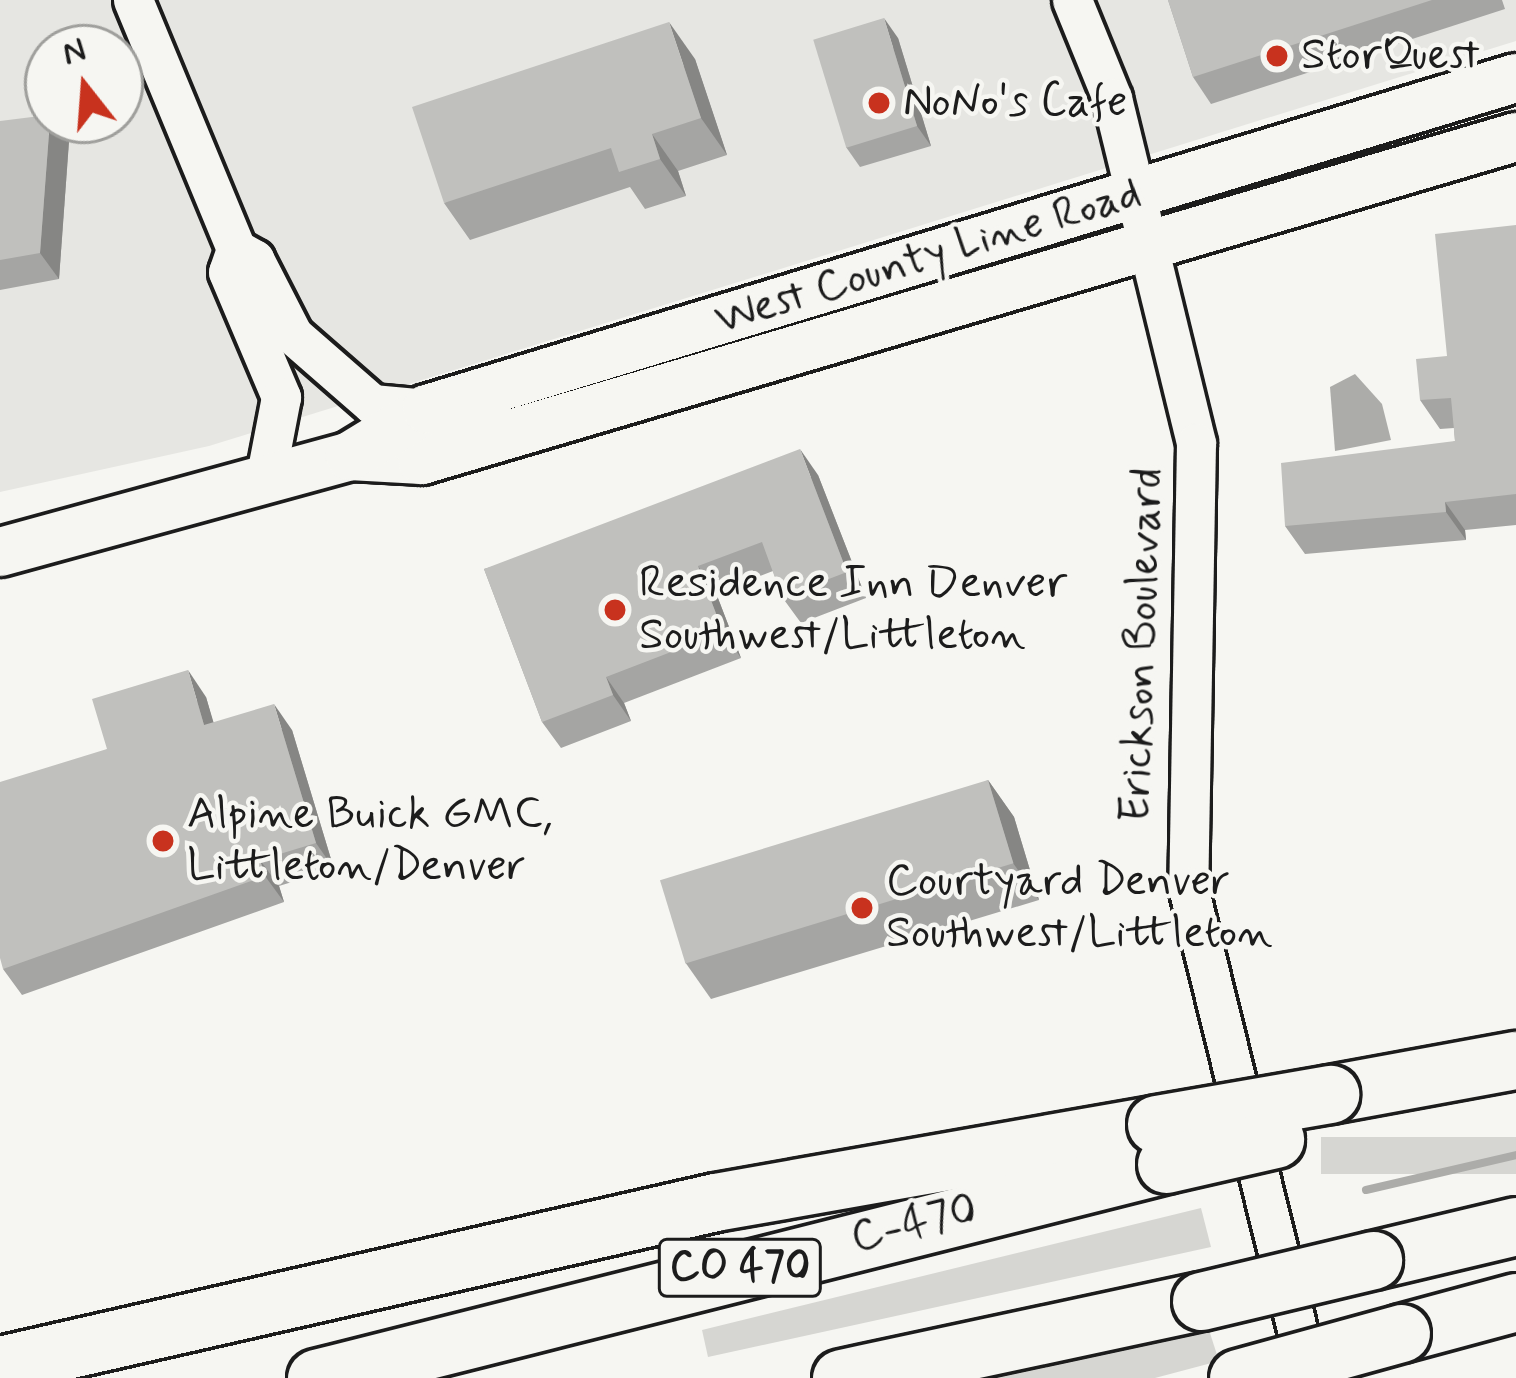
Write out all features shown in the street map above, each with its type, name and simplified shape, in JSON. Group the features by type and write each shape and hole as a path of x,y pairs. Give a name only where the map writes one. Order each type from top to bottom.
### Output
{"highway":[{"path":"1334,1109 1516,1060"},
{"name":"C-470","path":"316,1378 1161,1144 1334,1109 1516,1084"},
{"path":"0,1366 715,1202 1161,1144"},
{"path":"841,1378 1201,1301 1516,1226"},
{"path":"1238,1378 1516,1302"}],"main road":[{"name":"West County Line Road","path":"0,552 350,457 427,410 1516,78"},
{"name":"West County Line Road","path":"350,457 422,460 1516,137"}],"street":[{"path":"133,0 236,249 254,259 293,335 345,388 427,410"},
{"name":"Erickson Boulevard","path":"1072,0 1137,194 1203,501 1183,721 1188,887 1309,1378"},
{"path":"236,249 228,272 280,397 266,480"}],"shaded area":[{"path":"0,0 1516,0 1516,41 209,446 0,492"},
{"path":"1355,374 1382,404 1391,440 1335,451 1330,387"},
{"path":"1321,1137 1516,1137 1516,1174 1321,1174"},
{"path":"1201,1208 1211,1247 708,1357 702,1330"},
{"path":"1209,1330 1219,1361 1155,1378 993,1378"}],"building":[{"path":"1168,0 1432,0 1193,77"},
{"name":"NoNo's Cafe","path":"884,18 917,126 846,148 813,40"},
{"path":"669,22 701,118 652,134 660,159 619,172 611,148 444,203 412,107"},
{"path":"24,118 24,144 48,144 40,253 0,260 0,121"},
{"path":"1516,225 1516,494 1445,502 1446,512 1285,526 1281,463 1455,441 1451,398 1420,400 1416,359 1447,356 1435,234"},
{"name":"Residence Inn Denver Southwest/Littleton","path":"800,449 847,572 782,597 762,542 698,566 723,632 606,677 613,695 542,722 484,569"},
{"name":"Alpine Buick GMC, Littleton/Denver","path":"188,670 204,725 274,704 316,843 260,860 265,876 3,969 0,782 107,749 92,699"},
{"path":"988,780 1013,863 685,963 660,880"}],"waterway":[{"path":"1366,1190 1516,1155"}],"place":[{"name":"StorQuest","path":"1277,56"},
{"name":"NoNo's Cafe","path":"879,103"},
{"name":"Residence Inn Denver Southwest/Littleton","path":"615,610"},
{"name":"Alpine Buick GMC, Littleton/Denver","path":"163,841"},
{"name":"Courtyard Denver Southwest/Littleton","path":"862,908"}]}
